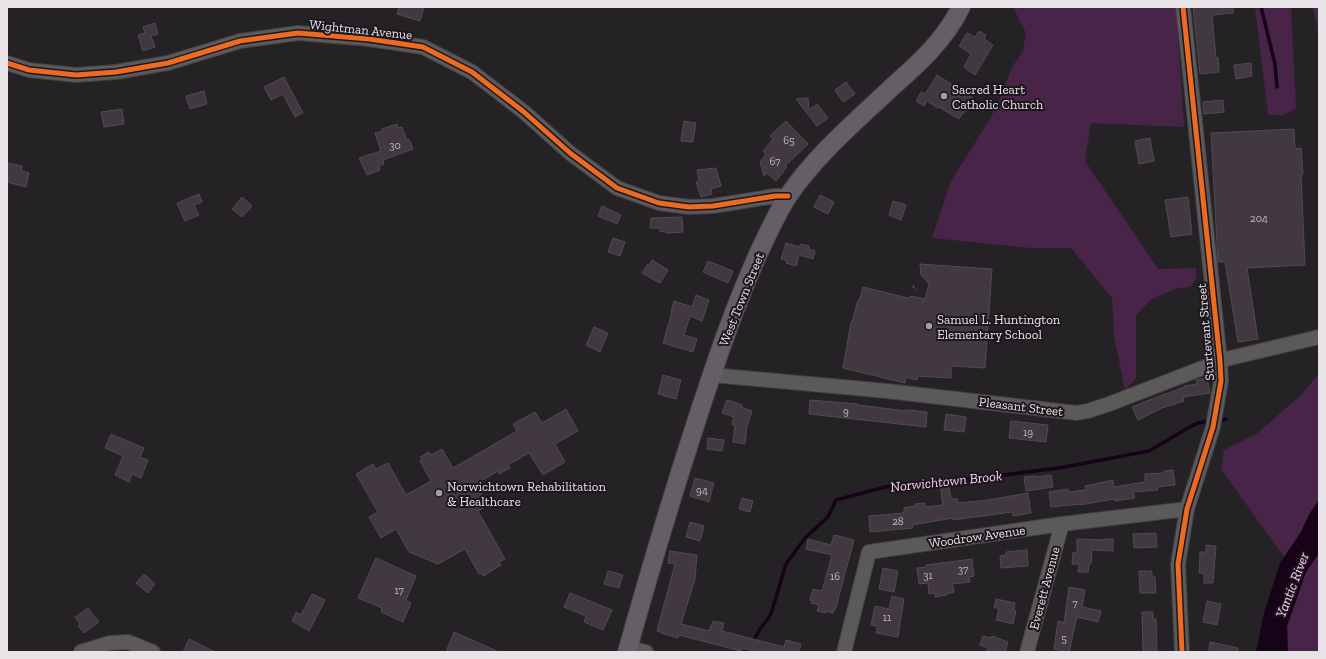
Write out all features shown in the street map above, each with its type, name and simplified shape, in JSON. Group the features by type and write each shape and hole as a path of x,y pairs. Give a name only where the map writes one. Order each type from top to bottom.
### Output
{"main road":[{"name":"West Town Street","path":"628,650 676,487 731,319 745,284 774,222 788,196 815,163 839,138 928,54 945,34 961,7"}],"street":[{"name":"Sturtevant Street","path":"1182,652 1178,564 1187,509 1214,421 1221,380 1183,7"},
{"name":"Wightman Avenue","path":"7,63 29,70 76,75 116,72 168,63 240,41 298,33 369,39 422,47 472,72 524,112 570,153 617,188 659,203 689,208 713,206 775,196 788,196"},
{"name":"Pleasant Street","path":"712,375 887,391 1077,413 1109,404 1220,361 1243,354 1319,337"},
{"name":"Woodrow Avenue","path":"844,652 869,552 1062,524 1187,509"},
{"name":"Everett Avenue","path":"1027,652 1062,524"},
{"path":"81,652 110,643 128,642 153,652"},
{"path":"628,650 646,652"}],"path":[{"path":"913,286 916,290"}],"shaded area":[{"path":"1013,7 1176,7 1184,127 1091,123 1085,161 1158,269 1196,268 1196,279 1190,287 1175,289 1150,300 1136,316 1136,378 1125,390 1114,335 1112,298 1071,248 1031,248 932,238 951,181 990,119 1002,94 1012,67 1023,51 1026,33"},
{"path":"1255,7 1291,7 1296,108 1284,115 1268,115"},
{"path":"1313,7 1319,7 1319,35"},
{"path":"1319,373 1319,500 1310,513 1298,537 1284,557 1221,469 1224,450 1258,433 1303,393"},
{"path":"1319,553 1319,652 1288,652 1287,626 1306,572"}],"water":[{"name":"Yantic River","path":"1319,500 1319,553 1306,572 1287,626 1288,652 1256,652 1264,613 1280,563 1301,532 1310,513"}],"building":[{"path":"399,7 424,7 420,21 397,14"},
{"path":"1193,7 1233,7 1233,13 1212,15 1216,58 1218,57 1219,72 1200,74"},
{"path":"155,23 158,34 151,36 155,47 143,51 138,35 145,33 143,27"},
{"path":"979,31 986,35 984,39 993,45 975,75 964,67 971,54 959,46 967,33 975,37"},
{"path":"1251,63 1252,76 1236,79 1234,65"},
{"name":"Sacred Heart Catholic Church","path":"937,75 973,98 969,103 968,110 962,114 959,119 927,101 924,106 916,101 921,92 925,94"},
{"path":"284,77 303,113 295,117 283,94 271,100 264,87"},
{"path":"846,82 855,94 843,102 835,90"},
{"path":"204,91 207,104 190,109 186,96"},
{"path":"808,98 809,110 817,104 828,118 817,126 796,99"},
{"path":"1223,100 1224,112 1204,114 1203,102"},
{"path":"122,109 124,124 104,127 101,112"},
{"path":"684,121 696,123 693,142 681,141"},
{"path":"786,121 808,144 785,166 787,167 776,181 767,173 764,176 760,162 766,154 763,151 773,139 770,136"},
{"path":"397,124 398,128 402,127 407,140 409,139 413,149 383,160 384,164 379,166 380,170 367,175 359,158 381,151 375,133"},
{"path":"1294,129 1295,149 1301,148 1305,265 1247,268 1258,339 1238,342 1225,262 1218,262 1211,133"},
{"path":"1150,138 1154,161 1139,164 1135,141"},
{"path":"9,163 22,166 21,171 29,173 26,187 7,182"},
{"path":"716,168 721,186 711,189 712,194 701,197 696,182 699,181 697,170"},
{"path":"199,194 202,202 194,205 199,215 185,221 177,203"},
{"path":"820,195 834,202 828,214 814,207"},
{"path":"242,197 252,206 242,217 232,209"},
{"path":"1188,197 1192,234 1171,237 1165,200"},
{"path":"893,201 906,205 901,220 889,215"},
{"path":"602,206 621,215 617,224 598,216"},
{"path":"682,217 683,232 666,233 665,231 660,232 660,228 650,228 651,218"},
{"path":"613,238 625,242 620,256 608,252"},
{"path":"786,243 800,247 800,244 809,246 808,249 815,251 813,259 799,255 796,266 786,263 787,261 781,259"},
{"path":"652,260 668,270 660,283 642,273"},
{"path":"708,261 733,271 728,283 703,272"},
{"path":"920,264 992,269 985,368 951,366 951,378 918,376 917,380 906,377 905,383 843,368 851,322 863,287 908,298 911,296 925,299 929,284 921,275"},
{"path":"696,295 709,300 702,321 690,316 684,335 697,339 693,352 663,343 674,301 692,307"},
{"path":"594,327 608,333 600,352 586,345"},
{"path":"663,375 681,380 676,399 658,394"},
{"path":"1207,378 1210,393 1183,397 1184,401 1162,408 1138,420 1132,407 1185,387 1184,386 1197,384 1196,380"},
{"path":"727,400 742,405 741,407 752,411 747,426 745,444 733,442 735,425 732,424 734,417 722,413"},
{"path":"810,400 927,412 926,427 809,414"},
{"name":"Norwichtown Rehabilitation & Healthcare","path":"566,409 578,431 555,444 565,462 543,475 529,453 508,465 510,468 499,474 498,471 476,484 488,505 478,511 505,559 499,562 501,565 483,576 481,573 479,574 465,549 438,564 409,552 396,529 381,538 369,517 378,512 356,474 373,464 376,469 388,463 406,495 431,481 420,461 422,460 420,457 429,452 431,455 442,449 453,468 517,431 513,424 535,412 542,423"},
{"path":"946,414 966,417 964,432 944,430"},
{"path":"1011,421 1048,425 1046,442 1009,438"},
{"path":"111,434 144,448 140,457 148,460 141,478 132,474 129,482 115,475 123,456 105,448"},
{"path":"708,438 724,440 722,451 707,449"},
{"path":"1173,470 1175,485 1157,487 1158,490 1133,492 1135,498 1115,501 1114,499 1080,505 1051,507 1049,492 1068,489 1069,492 1086,490 1085,486 1113,480 1114,487 1145,482 1145,474 1164,473 1164,471"},
{"path":"1051,475 1053,487 1026,491 1024,477"},
{"path":"695,478 714,483 709,502 690,496"},
{"path":"948,483 951,499 957,499 958,503 988,500 1028,493 1031,513 1013,516 1012,512 953,520 953,518 912,525 913,528 870,532 869,516 904,513 904,508 915,506 915,504 925,503 925,507 943,505 940,485"},
{"path":"742,498 753,501 750,512 739,509"},
{"path":"690,522 704,526 700,541 686,537"},
{"path":"1156,533 1157,547 1134,548 1133,534"},
{"path":"834,535 854,540 836,607 833,613 826,611 826,613 817,611 819,605 811,603 812,601 810,600 813,589 822,591 832,555 806,549 808,539 831,545"},
{"path":"1077,539 1113,539 1113,551 1092,550 1091,564 1089,564 1088,572 1078,572 1079,564 1072,564 1073,552 1077,553"},
{"path":"1206,545 1216,546 1213,583 1204,583 1204,573 1199,573 1200,552 1206,552"},
{"path":"1027,550 1028,566 1001,568 1000,556 1006,555 1006,552"},
{"path":"670,551 697,555 695,579 681,624 709,631 713,621 724,623 722,631 784,647 786,640 801,644 799,652 756,652 742,648 741,651 679,635 678,638 657,631 675,564 668,563"},
{"path":"376,558 416,576 406,600 411,603 403,622 381,612 382,608 358,598"},
{"path":"972,559 974,576 969,577 970,582 952,584 954,592 935,597 935,593 929,594 928,583 919,584 917,568 926,567 926,565"},
{"path":"883,568 898,571 894,592 879,589"},
{"path":"608,571 623,575 619,588 604,584"},
{"path":"1139,571 1152,571 1152,577 1155,577 1156,593 1140,593"},
{"path":"144,574 155,584 148,593 136,583"},
{"path":"1069,587 1085,590 1082,607 1101,611 1098,622 1077,617 1069,652 1067,652 1054,649 1058,621 1064,623"},
{"path":"570,593 612,610 603,630 584,622 586,616 564,607"},
{"path":"312,594 325,600 309,631 292,621 296,612 301,615"},
{"path":"892,596 904,599 898,637 876,633 877,626 871,625 875,606 889,609"},
{"path":"996,599 1015,603 1014,610 1016,611 1013,624 996,620 999,609 994,607"},
{"path":"1207,601 1221,604 1217,625 1203,622"},
{"path":"88,608 99,622 84,633 78,626 80,624 75,617"},
{"path":"1142,612 1153,612 1153,619 1156,619 1157,652 1143,652"},
{"path":"454,632 499,652 446,652"},
{"path":"983,636 991,638 992,636 1008,642 1005,652 986,652 988,648 980,645"},
{"path":"189,639 215,652 183,652"},
{"path":"1210,642 1238,648 1237,652 1209,652"}],"waterway":[{"name":"Norwichtown Brook","path":"1261,7 1275,64 1277,87"},
{"name":"Norwichtown Brook","path":"1217,421 1226,419"},
{"name":"Norwichtown Brook","path":"749,652 758,632 771,614 786,564 805,538 828,517 836,500 885,487 939,483 1059,468 1149,451 1198,423 1210,421"}],"cycle path":[{"path":"1182,652 1178,564 1187,509 1213,427 1221,381 1183,7"},
{"path":"7,63 29,70 76,75 116,72 168,63 240,41 298,33 369,39 423,47 472,72 524,112 570,153 617,188 659,203 689,207 713,206 775,196 788,196"}],"place":[{"name":"Sacred Heart Catholic Church","path":"944,96"},
{"name":"Samuel L. Huntington Elementary School","path":"929,326"},
{"name":"Norwichtown Rehabilitation & Healthcare","path":"439,493"}]}
